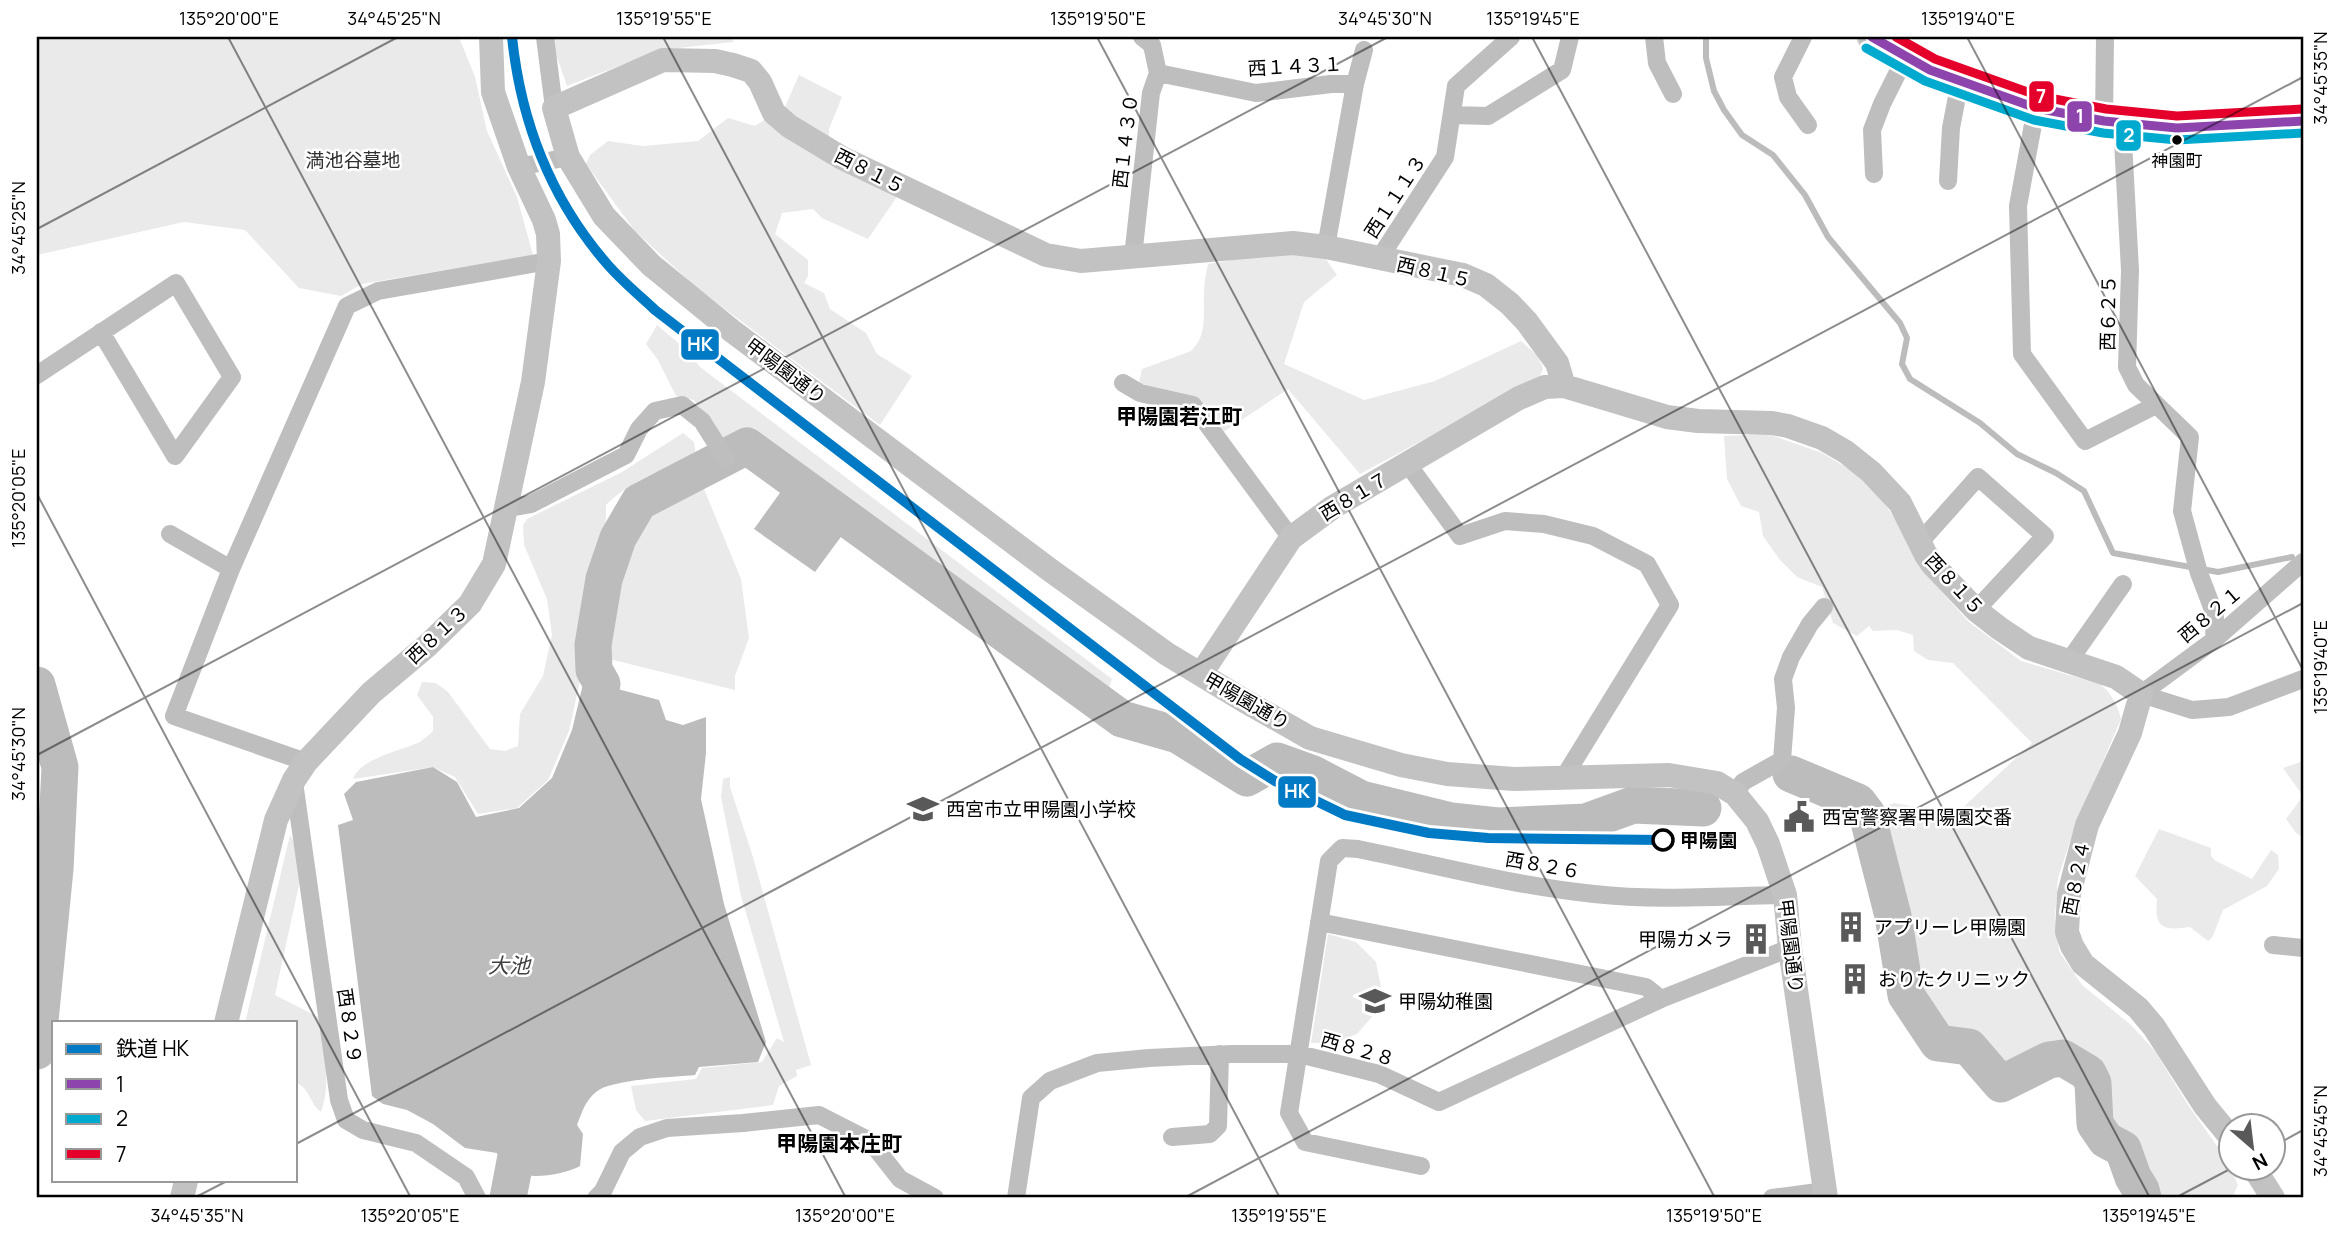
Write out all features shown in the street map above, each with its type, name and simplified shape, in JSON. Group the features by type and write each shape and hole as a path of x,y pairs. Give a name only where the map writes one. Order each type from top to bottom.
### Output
{"main road":[{"path":"1872,37 1930,70 2036,108 2113,122 2177,128 2303,121"}],"street":[{"name":"西８１３","path":"226,1021 276,820 300,771 371,693 428,645 470,604 494,564 533,382 550,261 546,227 536,199 519,167 493,92 491,37"},
{"path":"545,37 554,108"},
{"name":"西１４３０","path":"1133,257 1151,93 1158,72 1152,45 1142,37"},
{"name":"西１１１３","path":"1379,259 1446,157 1456,86 1511,37"},
{"path":"1452,115 1488,116 1562,70 1570,37"},
{"path":"1654,37 1657,63 1673,94"},
{"path":"1803,37 1783,77 1788,97 1808,125"},
{"name":"西６２５","path":"2105,37 2130,270 2127,366 2136,386 2190,437 2182,511 2197,567 2215,615 2214,640"},
{"path":"1355,84 1364,50"},
{"path":"1874,174 1872,130 1906,56"},
{"name":"西８１５","path":"554,108 663,60 715,61 751,71 760,82 774,113 789,126 842,158 1046,255 1081,261 1293,243 1326,247 1463,275 1486,285 1527,322 1557,363 1564,386 1667,417 1788,426 1822,438 1846,452 1871,472 1900,503 1933,565 1976,610 2029,648 2116,677 2141,694 2192,710 2230,707 2303,679"},
{"name":"西１４３１","path":"1158,72 1256,93 1331,84 1355,84 1326,247"},
{"path":"1948,180 1951,128 1960,81"},
{"name":"甲陽園通り","path":"554,108 568,157 604,216 651,265 732,331 1050,570 1167,654 1243,701 1310,738 1401,765 1484,779 1669,775 1717,783 1735,794 1757,821 1786,895 1790,948 1826,1194"},
{"path":"2036,108 2018,206 2022,354 2085,441 2155,405"},
{"path":"519,167 568,157"},
{"path":"300,771 174,716 231,569 347,306 377,291 550,261"},
{"path":"37,375 101,332 176,283 232,377 175,456 101,332"},
{"path":"1123,383 1140,393 1193,405 1291,538"},
{"name":"西８１７","path":"1201,674 1291,538 1333,507 1527,394 1545,387 1564,386"},
{"path":"508,508 531,503 626,455 639,429 655,411 682,405 702,421 726,459"},
{"path":"1407,463 1460,536 1505,522 1544,524 1593,536 1647,564 1670,605 1564,777"},
{"path":"1920,542 1978,477 2045,536 1976,610"},
{"path":"170,534 231,569"},
{"name":"西８２１","path":"2141,694 2214,640 2303,562"},
{"path":"2069,661 2123,584"},
{"path":"1735,794 1743,782 1782,760 1786,708 1783,679 1791,657 1810,624 1824,607"},
{"name":"西８２４","path":"2141,694 2130,733 2088,825 2069,894 2067,932 2071,946 2084,964 2138,1008 2154,1027 2218,1123"},
{"name":"西８２９","path":"300,771 339,1100 346,1120 363,1130 416,1143 466,1177 477,1198"},
{"name":"西８２６","path":"1421,1166 1305,1142 1289,1113 1329,861 1342,848 1596,895 1654,898 1786,895"},
{"path":"1319,922 1646,987 1661,999"},
{"path":"2273,945 2303,948"},
{"name":"西８２８","path":"1016,1198 1031,1098 1050,1081 1097,1063 1220,1054 1299,1054 1379,1074 1439,1102 1661,999 1790,948"},
{"path":"1172,1137 1210,1134 1218,1126 1220,1054"},
{"path":"596,1198 603,1191 622,1152 640,1137 667,1128 743,1124 819,1115 870,1141 900,1179 935,1198"},
{"path":"2263,1182 2273,1198"},
{"path":"1772,1198 1826,1194"}],"green space":[{"name":"満池谷墓地","path":"37,37 459,37 475,77 487,131 517,197 533,255 362,284 341,296 299,288 245,230 184,222 37,255"},
{"path":"537,37 732,37 733,42 660,50 567,86 558,60"},
{"path":"799,75 842,97 829,129 829,165 898,195 868,239 822,218 813,209 782,213 775,234 808,260 808,276 804,283 824,293 830,309 866,333 877,354 912,376 880,425 697,288 635,231 586,164 590,155 608,141 643,146 698,141 728,118 755,126 785,107"},
{"path":"1287,251 1325,258 1337,275 1304,302 1284,364 1364,400 1435,381 1521,341 1537,355 1543,368 1540,377 1360,474 1288,389 1222,433 1197,401 1139,383 1142,369 1191,351 1196,345 1204,323 1204,285 1208,264"},
{"path":"657,325 688,351 700,367 1112,679 1106,696 1123,710 1144,708 1146,718 1130,732 1120,732 749,450 735,459 694,400 676,396 658,360 646,344"},
{"path":"683,433 694,442 696,457 637,482 606,505 605,567 569,731 548,780 517,808 478,814 455,777 433,767 353,779 357,772 372,760 420,742 433,731 433,717 417,695 422,682 436,683 448,692 490,749 505,751 518,746 520,714 543,676 552,635 547,599 524,545 523,525 527,519 622,472"},
{"path":"1768,434 1822,453 1852,471 1878,493 1906,537 1923,571 1969,622 2021,661 2100,684 2114,700 2121,719 2074,829 2058,878 2055,917 2059,951 2082,985 2131,1025 2155,1051 2218,1147 2218,1182 2237,1182 2238,1185 2232,1198 2134,1198 2131,1182 2102,1113 2069,1075 2042,1077 2005,1094 1970,1058 1944,1051 1923,1037 1903,1007 1873,856 1861,814 1894,803 1956,814 2032,743 1953,663 1928,660 1914,651 1913,635 1897,630 1873,631 1869,626 1857,636 1833,623 1822,587 1797,577 1780,560 1763,536 1759,512 1741,506 1727,479 1724,436"},
{"path":"702,484 741,579 749,638 735,676 735,690 609,659 629,539 642,521"},
{"path":"2303,761 2303,796 2283,768"},
{"path":"730,777 730,787 753,857 811,1065 796,1070 797,1076 779,1086 773,1105 645,1121 636,1110 631,1086 696,1079 702,1068 762,1062 777,1038 784,1042 741,896 721,797 723,779"},
{"path":"2303,796 2303,837 2296,833 2286,819"},
{"path":"2159,829 2211,848 2211,856 2216,861 2252,879 2271,850 2278,855 2279,869 2267,886 2223,910 2213,936 2208,941 2190,927 2167,928 2159,922 2157,899 2135,876"},
{"path":"290,835 298,850 299,885 275,995 322,1019 326,1091 321,1112 298,1084 298,1021 245,1021"},
{"path":"1328,934 1356,942 1376,962 1381,987 1376,1012 1357,1034 1335,1043 1311,1043"}],"water":[{"path":"782,490 843,534 815,572 754,529"},
{"name":"大池","path":"584,680 659,700 666,720 683,725 706,717 706,753 701,799 724,904 766,1042 758,1062 699,1067 695,1075 643,1079 615,1084 596,1092 584,1107 577,1125 583,1134 580,1166 543,1176 522,1175 507,1168 497,1153 465,1148 433,1124 407,1110 383,1104 372,1096 338,825 353,820 344,794 356,782 433,767 457,782 476,817 519,808 552,778 572,730"}],"waterway":[{"path":"1706,37 1706,58 1714,91 1724,110 1742,135 1773,155 1805,195 1828,237 1900,323 1907,338 1902,364 1910,379 1980,423 2017,454 2056,473 2084,491 2113,553 2218,572 2292,557"},
{"path":"602,684 594,670 593,645 604,579 618,538 639,502 747,446 1122,719 1178,735 1247,778 1277,761 1313,774 1361,799 1451,821 1498,826 1586,822 1633,805 1703,808"},
{"path":"37,685 60,767 55,869 37,1051"},
{"path":"1791,774 1858,802 1867,814 1893,916 1906,995 1938,1043 1969,1047 2001,1084 2049,1060 2063,1058 2088,1073 2093,1083 2095,1124 2106,1140 2123,1149 2143,1198"},
{"path":"508,1198 517,1151"}],"rail line":[{"name":"HK","path":"512,37 523,100 542,159 570,214 619,277 655,310 1240,759 1275,781 1345,815 1429,833 1488,838 1663,840"}],"transit line":[{"name":"1","path":"1872,37 1930,70 2036,108 2104,121 2177,128 2303,121"},
{"name":"7","path":"1896,37 1935,59 2039,96 2106,109 2177,116 2302,109"},
{"name":"2","path":"1866,48 1925,81 2034,120 2103,133 2177,140 2303,133"}],"place":[{"name":"神園町","path":"2177,140"},
{"name":"西宮市立甲陽園小学校","path":"923,809"},
{"name":"西宮警察署甲陽園交番","path":"1799,817"},
{"name":"甲陽園","path":"1663,840"},
{"name":"アプリーレ甲陽園","path":"1851,927"},
{"name":"甲陽カメラ","path":"1756,939"},
{"name":"おりたクリニック","path":"1855,979"},
{"name":"甲陽幼稚園","path":"1375,1001"}],"district":[{"name":"甲陽園若江町","path":"1179,417"},
{"name":"甲陽園本庄町","path":"839,1144"}]}
